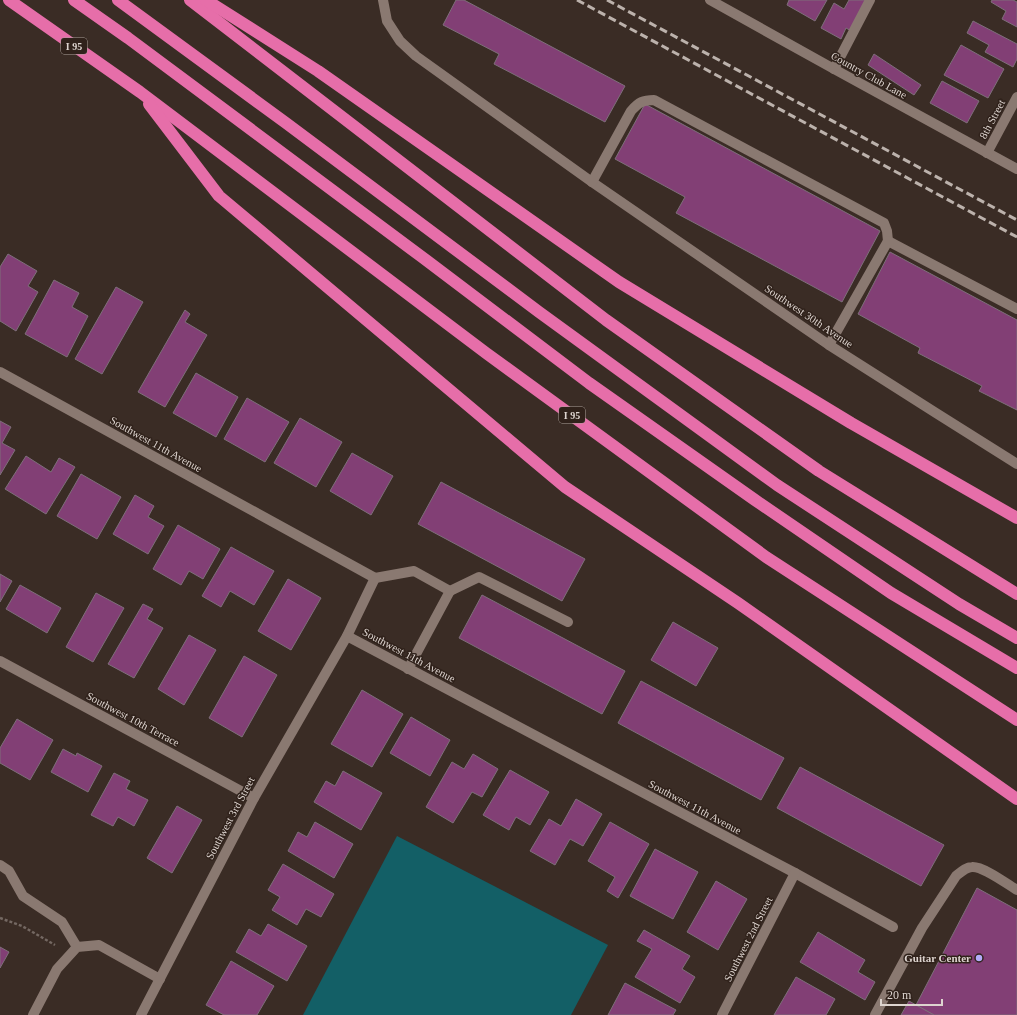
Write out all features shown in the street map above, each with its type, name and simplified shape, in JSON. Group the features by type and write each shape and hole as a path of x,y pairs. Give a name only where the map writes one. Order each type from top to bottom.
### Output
{"highway":[{"name":"I 95","path":"8,0 140,92 493,357 766,557 1017,720"},
{"path":"74,0 128,38 589,383 755,500 891,593 1017,668"},
{"path":"118,0 539,312 777,485 959,604 1017,638"},
{"path":"190,0 606,320 819,471 1017,594"},
{"path":"206,0 318,71 619,282 851,423 1017,518"},
{"path":"140,92 219,196 566,487 738,603 1017,799"}],"street":[{"name":"Southwest 30th Avenue","path":"383,0 387,21 400,41 416,56 592,182 829,345 1017,464"},
{"name":"Country Club Lane","path":"710,0 1017,169"},
{"path":"834,69 870,0"},
{"name":"8th Street","path":"987,153 1017,97"},
{"path":"592,182 632,111 638,104 646,100 654,100 884,223 888,241 829,345"},
{"path":"888,241 1017,309"},
{"name":"Southwest 11th Avenue","path":"0,372 375,578 347,636 795,873 893,927"},
{"path":"375,578 414,571 450,591"},
{"path":"408,669 450,591 480,577 568,622"},
{"name":"Southwest 3rd Street","path":"141,1015 254,798 347,636"},
{"name":"Southwest 10th Terrace","path":"0,661 254,798"},
{"path":"0,865 9,871 23,896 62,922 77,947"},
{"path":"875,1015 922,928 959,873 971,867 980,867 1017,890"},
{"name":"Southwest 2nd Street","path":"722,1015 795,873"},
{"path":"33,1015 57,969 77,947 99,945 160,979"}],"path":[{"path":"0,918 22,926 55,945"}],"water":[{"path":"397,836 608,945 571,1015 303,1015"}],"building":[{"path":"456,0 464,0 625,86 605,122 494,64 499,54 443,25"},
{"path":"789,0 827,0 815,21 787,5"},
{"path":"849,0 870,0 853,32 846,28 841,39 821,28 834,3 844,9"},
{"path":"992,0 1013,0 1017,2 1017,27 1002,19 1006,11 991,2"},
{"path":"973,21 1017,44 1017,59 1013,67 985,52 989,45 967,33"},
{"path":"961,45 1004,69 988,98 944,75"},
{"path":"874,54 921,85 914,95 868,65"},
{"path":"942,81 979,101 967,123 930,103"},
{"path":"645,104 880,231 842,302 676,213 685,197 615,159"},
{"path":"890,252 1017,320 1017,410 979,391 982,386 918,353 920,348 858,314"},
{"path":"8,254 37,271 28,286 38,292 16,331 0,321 0,267"},
{"path":"54,280 79,293 72,307 88,316 67,357 25,334"},
{"path":"116,287 143,302 102,374 75,359"},
{"path":"185,310 190,314 185,322 207,335 165,407 138,392"},
{"path":"196,373 238,397 216,437 173,413"},
{"path":"247,398 289,422 265,462 224,439"},
{"path":"300,418 342,442 316,487 274,463"},
{"path":"0,421 11,427 2,443 15,450 0,475"},
{"path":"352,453 393,476 371,515 330,491"},
{"path":"26,456 51,472 59,458 75,467 46,514 5,489"},
{"path":"81,474 121,497 97,539 57,516"},
{"path":"441,482 585,559 562,601 418,524"},
{"path":"135,495 154,506 148,517 164,526 148,554 113,534"},
{"path":"178,525 220,549 203,579 189,571 181,585 153,569"},
{"path":"231,547 274,571 254,605 230,591 221,607 202,596"},
{"path":"0,574 12,581 0,602"},
{"path":"288,579 321,598 291,650 258,631"},
{"path":"20,585 61,608 47,633 6,609"},
{"path":"96,593 124,608 93,662 66,647"},
{"path":"482,595 625,671 602,714 459,638"},
{"path":"143,604 153,609 147,619 163,628 134,678 108,664"},
{"path":"673,622 718,648 696,686 651,660"},
{"path":"189,635 216,650 184,705 158,689"},
{"path":"244,656 277,675 242,737 209,718"},
{"path":"641,681 784,758 761,800 618,723"},
{"path":"362,690 403,714 372,767 331,744"},
{"path":"411,717 450,740 430,776 390,753"},
{"path":"17,719 53,740 30,780 0,763 0,748"},
{"path":"63,749 76,756 77,753 102,766 88,792 51,772"},
{"path":"473,754 498,769 482,797 472,792 453,823 426,807 452,762 464,769"},
{"path":"800,767 944,845 921,886 777,808"},
{"path":"510,770 549,792 530,825 516,817 509,830 483,815"},
{"path":"343,771 382,793 361,830 314,802 326,781 335,786"},
{"path":"114,773 130,781 126,789 148,800 134,826 118,817 113,826 91,815"},
{"path":"576,799 602,814 583,846 570,839 555,865 530,851 549,819 561,826"},
{"path":"177,806 202,820 172,873 147,858"},
{"path":"315,822 353,844 334,878 288,851 298,832 307,837"},
{"path":"610,822 649,844 618,898 607,891 615,877 588,861"},
{"path":"655,849 698,872 673,919 630,896"},
{"path":"283,864 334,894 321,917 306,909 297,925 272,910 280,897 268,890"},
{"path":"716,881 747,899 718,950 687,932"},
{"name":"Guitar Center","path":"977,888 1017,910 1017,1015 934,1015 916,1005"},
{"path":"268,924 307,946 287,981 236,952 249,929 261,936"},
{"path":"644,930 690,956 682,969 695,977 680,1003 635,977 652,949 637,941"},
{"path":"818,932 865,960 858,972 875,982 865,1000 800,962"},
{"path":"0,947 9,952 0,968"},
{"path":"231,961 274,986 257,1015 224,1015 206,1005"},
{"path":"796,977 835,999 826,1015 774,1015"},
{"path":"625,983 676,1010 673,1015 608,1015"},
{"path":"909,1001 916,1005 934,1015 901,1015"}],"railway":[{"path":"577,0 1017,237"},
{"path":"607,0 1017,220"}],"place":[{"name":"Guitar Center","path":"979,958"}]}
